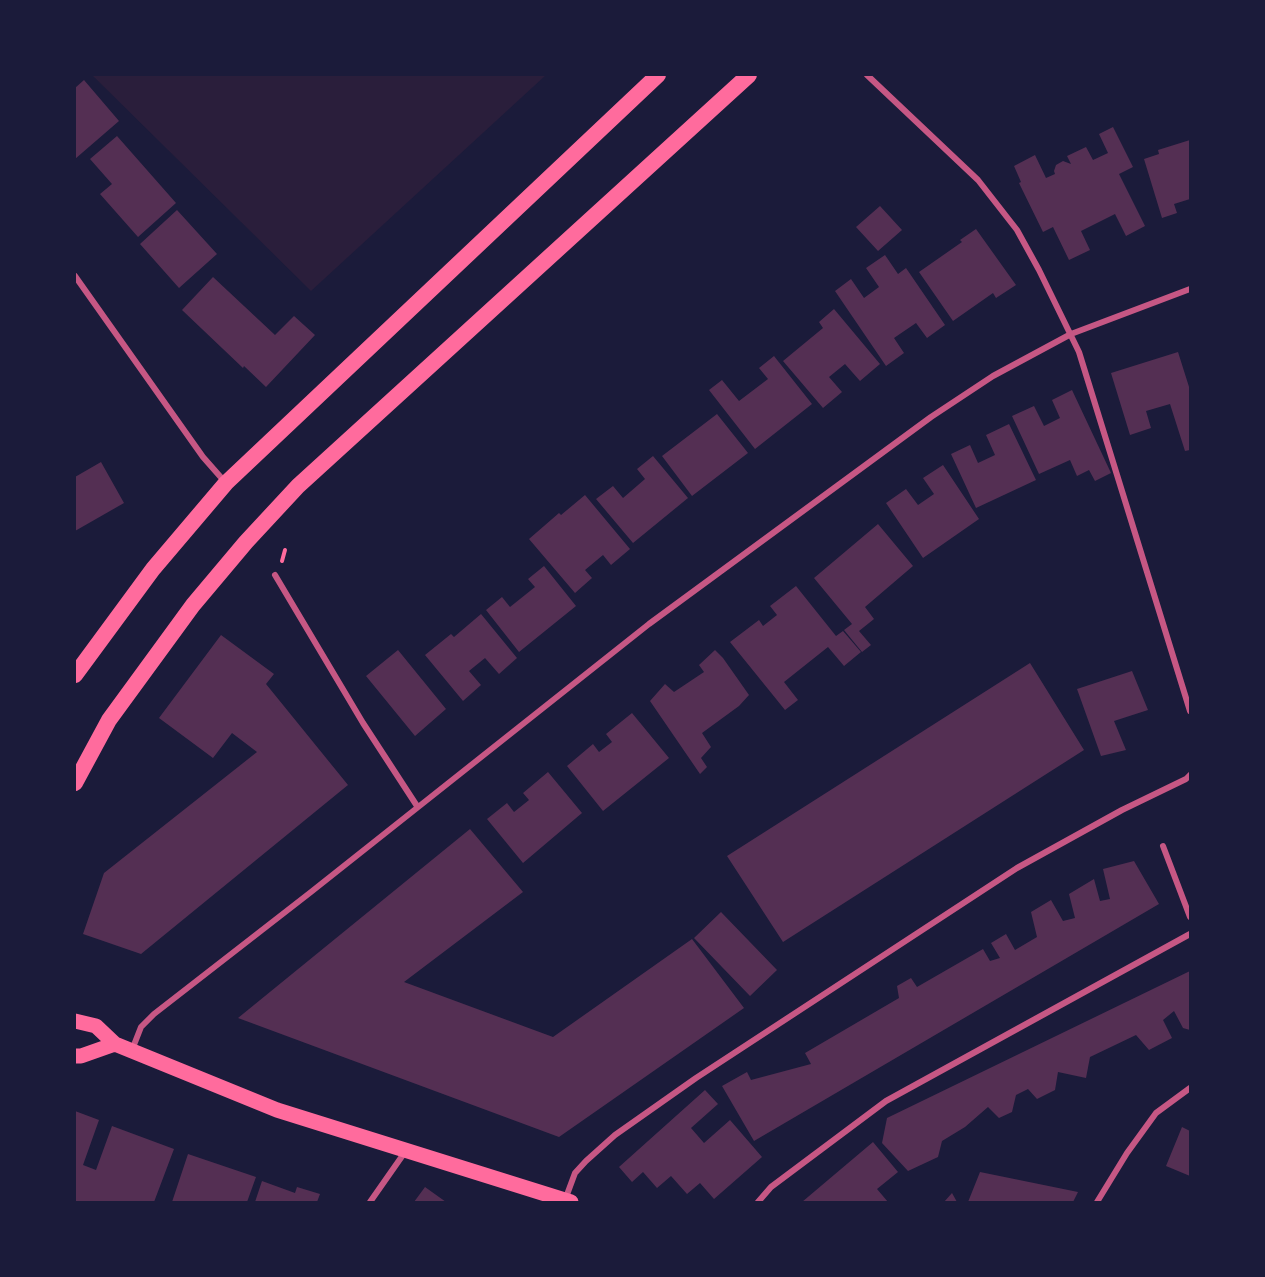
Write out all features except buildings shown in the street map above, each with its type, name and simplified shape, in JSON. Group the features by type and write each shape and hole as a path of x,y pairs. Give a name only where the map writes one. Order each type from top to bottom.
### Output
{"highway":[{"path":"75,675 153,569 226,483 658,75"},
{"path":"75,783 110,720 193,605 246,542 298,486 749,75"}],"main road":[{"path":"75,1016 96,1026 115,1044 277,1110 568,1201"},
{"path":"75,1021 96,1026"},
{"path":"75,1056 115,1044"}],"street":[{"path":"867,75 978,180 1017,230 1039,270 1079,352 1190,711"},
{"path":"75,276 203,457 226,483"},
{"path":"132,1051 141,1027 154,1014 649,624 931,417 993,376 1071,334 1190,289"},
{"path":"275,575 363,723 417,806"},
{"path":"568,1201 575,1173 586,1161 615,1135 696,1078 1017,868 1122,810 1190,776"},
{"path":"1163,846 1190,917"},
{"path":"758,1202 771,1187 886,1101 1190,934"},
{"path":"1097,1202 1126,1153 1156,1113 1190,1088"},
{"path":"370,1202 405,1151"}],"shaded area":[{"path":"92,75 546,75 311,291"}]}
